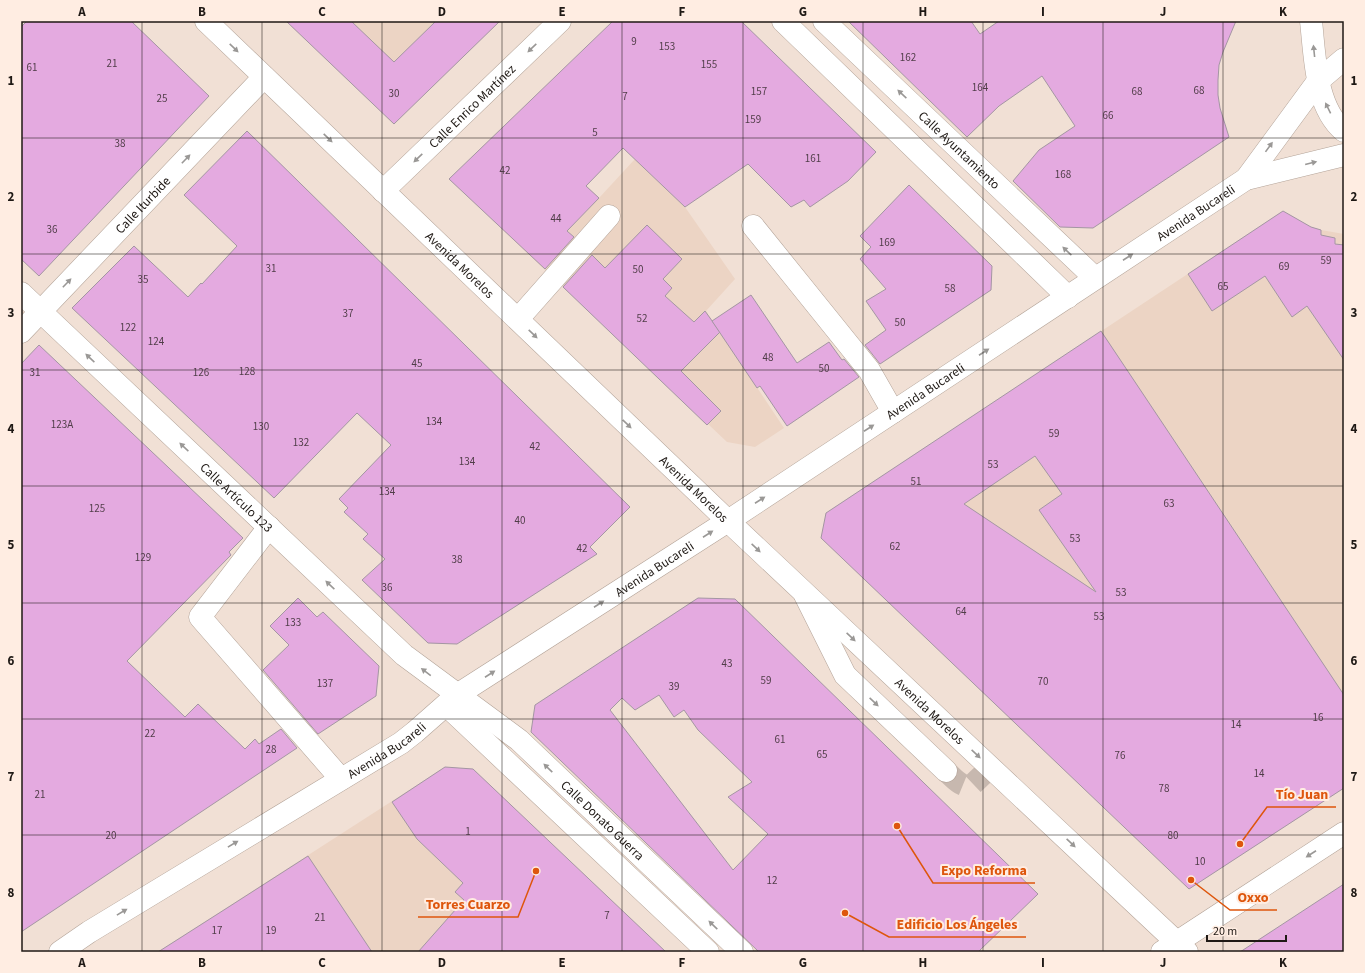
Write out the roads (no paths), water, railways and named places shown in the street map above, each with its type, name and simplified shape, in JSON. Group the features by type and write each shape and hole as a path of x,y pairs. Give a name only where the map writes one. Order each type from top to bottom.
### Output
{"main road":[{"name":"Avenida Morelos","path":"206,21 1175,949"},
{"name":"Calle Enrico Martínez","path":"384,191 560,21"},
{"path":"783,21 1068,297"},
{"name":"Calle Ayuntamiento","path":"824,21 1095,278"},
{"path":"1312,21 1318,81 1327,109 1344,131"},
{"name":"Avenida Bucareli","path":"1246,179 1318,81 1344,59"},
{"name":"Calle Iturbide","path":"21,332 264,77"},
{"name":"Avenida Bucareli","path":"60,952 89,932 401,743 452,700 728,521 1246,179 1344,155"},
{"path":"518,319 609,216"},
{"path":"753,226 869,370 893,412"},
{"name":"Calle Artículo 123","path":"21,293 452,700"},
{"path":"269,527 200,617 341,779"},
{"path":"804,593 845,675 946,771"},
{"path":"452,700 708,952"},
{"name":"Calle Donato Guerra","path":"452,700 519,740 742,952"},
{"path":"1175,949 1344,833"}],"tunnel":[{"path":"946,771 960,784 971,786 996,762"}],"place":[{"name":"Expo Reforma","path":"897,826"},
{"name":"Tío Juan","path":"1240,844"},
{"name":"Torres Cuarzo","path":"536,871"},
{"name":"Oxxo","path":"1191,880"},
{"name":"Edificio Los Ángeles","path":"845,913"}]}
